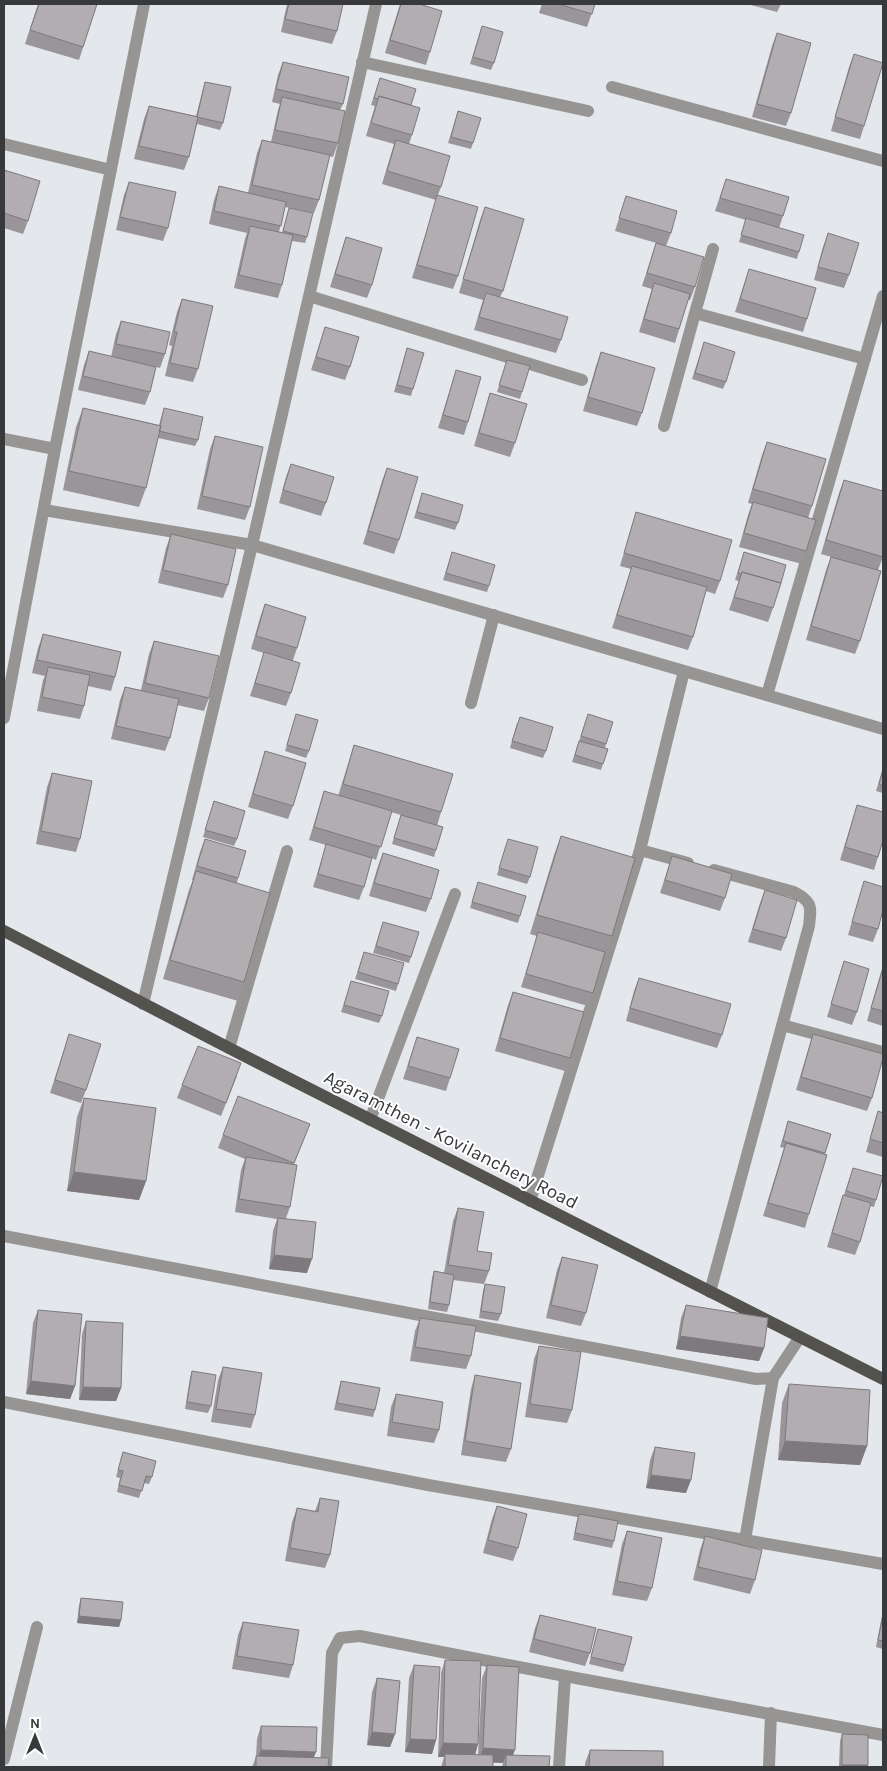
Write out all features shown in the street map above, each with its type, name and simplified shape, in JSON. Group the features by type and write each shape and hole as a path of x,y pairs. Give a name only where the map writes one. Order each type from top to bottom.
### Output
{"main road":[{"name":"Agaramthen - Kovilanchery Road","path":"4,931 370,1120 883,1379"}],"street":[{"path":"4,718 54,449 144,4"},
{"path":"143,1004 252,545 376,4"},
{"path":"362,62 588,111"},
{"path":"612,87 883,161"},
{"path":"4,144 111,170"},
{"path":"664,426 713,249"},
{"path":"309,296 582,380"},
{"path":"767,695 883,296"},
{"path":"695,313 865,360"},
{"path":"4,439 54,449"},
{"path":"44,510 252,545 883,729"},
{"path":"471,703 494,616"},
{"path":"530,1201 640,850 684,671"},
{"path":"230,1048 287,850"},
{"path":"640,850 794,892 806,898 811,908 809,926 710,1292"},
{"path":"370,1120 455,894"},
{"path":"782,1025 883,1052"},
{"path":"4,1236 756,1379 773,1378"},
{"path":"745,1540 773,1378 800,1337"},
{"path":"4,1402 428,1485 883,1564"},
{"path":"4,1759 38,1627"},
{"path":"326,1767 332,1653 340,1638 360,1636 883,1735"},
{"path":"559,1767 565,1676"},
{"path":"769,1767 771,1713"}],"building":[{"path":"39,4 97,4 83,47 30,30"},
{"path":"289,4 343,4 337,31 285,19"},
{"path":"401,4 419,4 442,11 430,52 390,40"},
{"path":"558,4 595,4 592,14"},
{"path":"482,26 503,32 494,63 473,57"},
{"path":"777,33 811,43 791,113 757,104"},
{"path":"854,54 883,63 864,126 835,117"},
{"path":"283,62 349,77 343,104 276,89"},
{"path":"380,78 416,89 411,105 379,96 378,99 374,98"},
{"path":"205,82 231,87 223,123 197,117"},
{"path":"379,96 420,108 412,135 371,123"},
{"path":"282,97 345,111 338,143 275,130"},
{"path":"149,106 198,117 189,157 139,146"},
{"path":"458,111 481,118 473,143 451,137"},
{"path":"262,140 330,155 319,200 252,185"},
{"path":"396,140 450,156 441,187 387,171"},
{"path":"4,170 40,181 28,221 4,213"},
{"path":"726,179 789,197 783,216 720,198"},
{"path":"129,182 176,192 168,228 120,217"},
{"path":"219,186 286,202 281,226 214,211"},
{"path":"437,195 478,207 458,276 417,265"},
{"path":"626,196 677,211 671,233 619,218"},
{"path":"485,207 524,219 503,291 463,279"},
{"path":"289,208 313,213 307,237 283,231"},
{"path":"746,218 804,235 799,252 741,235"},
{"path":"250,226 293,235 282,285 239,275"},
{"path":"828,233 859,243 849,275 818,267"},
{"path":"346,237 382,248 372,285 335,274"},
{"path":"656,243 704,257 695,287 647,273"},
{"path":"749,269 816,288 807,319 740,299"},
{"path":"654,283 690,294 679,329 644,319"},
{"path":"486,293 568,317 561,340 479,317"},
{"path":"182,299 213,306 198,369 170,363 177,332 174,332"},
{"path":"121,321 170,332 165,354 116,344"},
{"path":"325,327 359,337 350,367 316,357"},
{"path":"704,342 735,352 726,382 695,373"},
{"path":"407,348 424,353 413,389 397,385"},
{"path":"89,351 156,367 150,392 83,376"},
{"path":"601,352 655,368 642,413 588,397"},
{"path":"507,360 530,366 522,392 499,385"},
{"path":"456,370 481,377 468,422 443,415"},
{"path":"490,393 527,404 515,443 479,433"},
{"path":"83,408 161,426 146,488 69,471"},
{"path":"164,408 203,417 198,440 159,431"},
{"path":"215,436 263,447 250,507 202,496"},
{"path":"767,442 826,459 812,506 753,489"},
{"path":"291,464 334,477 326,503 283,490"},
{"path":"387,468 418,477 399,540 368,531"},
{"path":"844,480 883,491 883,557 826,540"},
{"path":"422,493 463,505 458,523 417,512"},
{"path":"753,502 816,520 806,551 744,533"},
{"path":"636,512 732,540 720,581 624,553"},
{"path":"171,534 236,549 228,585 163,570"},
{"path":"452,552 495,565 489,586 446,573"},
{"path":"744,552 786,565 781,583 742,572 741,574 738,573"},
{"path":"831,557 881,571 860,641 811,626"},
{"path":"632,566 707,587 693,637 617,615"},
{"path":"742,572 781,583 773,608 734,597"},
{"path":"265,604 306,617 297,648 256,636"},
{"path":"43,634 121,652 115,677 37,660"},
{"path":"154,641 219,656 209,698 145,683"},
{"path":"264,652 300,663 291,693 255,683"},
{"path":"48,667 90,675 84,706 42,697"},
{"path":"125,687 179,699 170,738 116,726"},
{"path":"296,714 318,720 309,751 287,745"},
{"path":"588,714 613,722 606,744 581,736"},
{"path":"520,717 553,727 546,751 512,741"},
{"path":"579,741 608,749 603,764 575,755"},
{"path":"354,745 453,774 441,812 343,784"},
{"path":"265,751 306,763 293,806 253,794"},
{"path":"883,769 883,786 879,784"},
{"path":"52,773 92,781 80,839 41,831"},
{"path":"324,791 392,811 381,847 314,827"},
{"path":"214,801 245,811 237,839 205,830"},
{"path":"857,805 883,812 883,840 878,857 845,847"},
{"path":"401,815 443,827 436,850 394,838"},
{"path":"561,836 635,858 612,936 537,915"},
{"path":"205,839 246,851 238,878 197,866"},
{"path":"508,839 538,847 530,877 499,868"},
{"path":"326,844 372,858 364,887 318,874"},
{"path":"383,853 439,870 431,899 374,883"},
{"path":"672,856 732,874 725,898 665,880"},
{"path":"196,871 270,893 244,982 170,960"},
{"path":"864,881 883,887 883,910 878,929 852,922"},
{"path":"478,882 526,896 520,916 472,902"},
{"path":"765,890 797,900 786,938 753,929"},
{"path":"383,922 419,932 411,957 376,946"},
{"path":"538,932 605,952 593,993 526,974"},
{"path":"364,952 404,963 398,984 358,972"},
{"path":"844,961 869,969 857,1012 831,1004"},
{"path":"883,968 883,1011 871,1008"},
{"path":"639,978 731,1004 722,1035 630,1008"},
{"path":"351,981 389,991 382,1016 344,1005"},
{"path":"513,992 584,1012 570,1058 500,1038"},
{"path":"69,1034 101,1044 86,1090 55,1080"},
{"path":"813,1034 883,1054 872,1098 801,1077"},
{"path":"417,1037 459,1049 450,1078 408,1066"},
{"path":"198,1046 241,1063 226,1103 182,1085"},
{"path":"238,1096 310,1124 294,1163 223,1135"},
{"path":"84,1098 156,1108 146,1181 74,1172"},
{"path":"878,1111 883,1113 883,1143 870,1139"},
{"path":"788,1121 831,1134 825,1153 783,1141"},
{"path":"786,1143 827,1155 809,1214 768,1203"},
{"path":"246,1157 297,1165 290,1207 239,1199"},
{"path":"853,1168 883,1176 876,1200 846,1191"},
{"path":"843,1195 871,1203 860,1242 832,1233"},
{"path":"458,1208 484,1212 477,1251 492,1253 489,1271 448,1265"},
{"path":"278,1218 316,1222 312,1259 274,1255"},
{"path":"562,1257 598,1265 586,1313 551,1305"},
{"path":"434,1271 454,1275 449,1305 430,1302"},
{"path":"485,1284 505,1287 501,1314 481,1311"},
{"path":"686,1305 768,1318 764,1348 680,1336"},
{"path":"38,1310 82,1314 75,1386 31,1381"},
{"path":"420,1318 476,1326 471,1356 415,1347"},
{"path":"86,1321 123,1323 121,1388 83,1387"},
{"path":"539,1346 581,1352 572,1410 530,1404"},
{"path":"223,1367 262,1373 255,1415 216,1409"},
{"path":"192,1371 216,1375 211,1406 187,1402"},
{"path":"475,1375 521,1383 511,1449 465,1441"},
{"path":"341,1381 380,1388 375,1410 337,1403"},
{"path":"789,1384 870,1390 867,1446 785,1441"},
{"path":"396,1394 443,1402 439,1430 392,1422"},
{"path":"655,1447 695,1453 691,1480 651,1475"},
{"path":"123,1452 156,1461 152,1477 146,1476 142,1491 119,1485 123,1471 118,1470"},
{"path":"320,1498 339,1501 330,1555 290,1548 297,1508 318,1512"},
{"path":"497,1506 527,1514 518,1548 488,1540"},
{"path":"579,1514 618,1521 614,1541 575,1533"},
{"path":"627,1531 662,1538 652,1588 617,1581"},
{"path":"705,1536 762,1550 755,1580 698,1567"},
{"path":"81,1598 123,1602 121,1620 79,1616"},
{"path":"540,1615 596,1628 590,1653 534,1639"},
{"path":"883,1615 883,1641 878,1640"},
{"path":"243,1622 299,1630 293,1665 237,1656"},
{"path":"598,1629 632,1637 625,1665 591,1657"},
{"path":"445,1660 481,1661 478,1744 443,1743"},
{"path":"414,1665 440,1667 436,1740 410,1739"},
{"path":"487,1665 519,1667 515,1750 483,1748"},
{"path":"377,1678 400,1681 395,1734 372,1732"},
{"path":"261,1726 317,1727 316,1752 261,1750"},
{"path":"842,1734 868,1735 868,1765 842,1765"},
{"path":"590,1750 663,1751 663,1767 589,1767"},
{"path":"445,1754 493,1755 493,1767 445,1767"},
{"path":"506,1755 550,1756 549,1767 506,1767"},
{"path":"256,1756 329,1758 328,1767 256,1767"}]}
